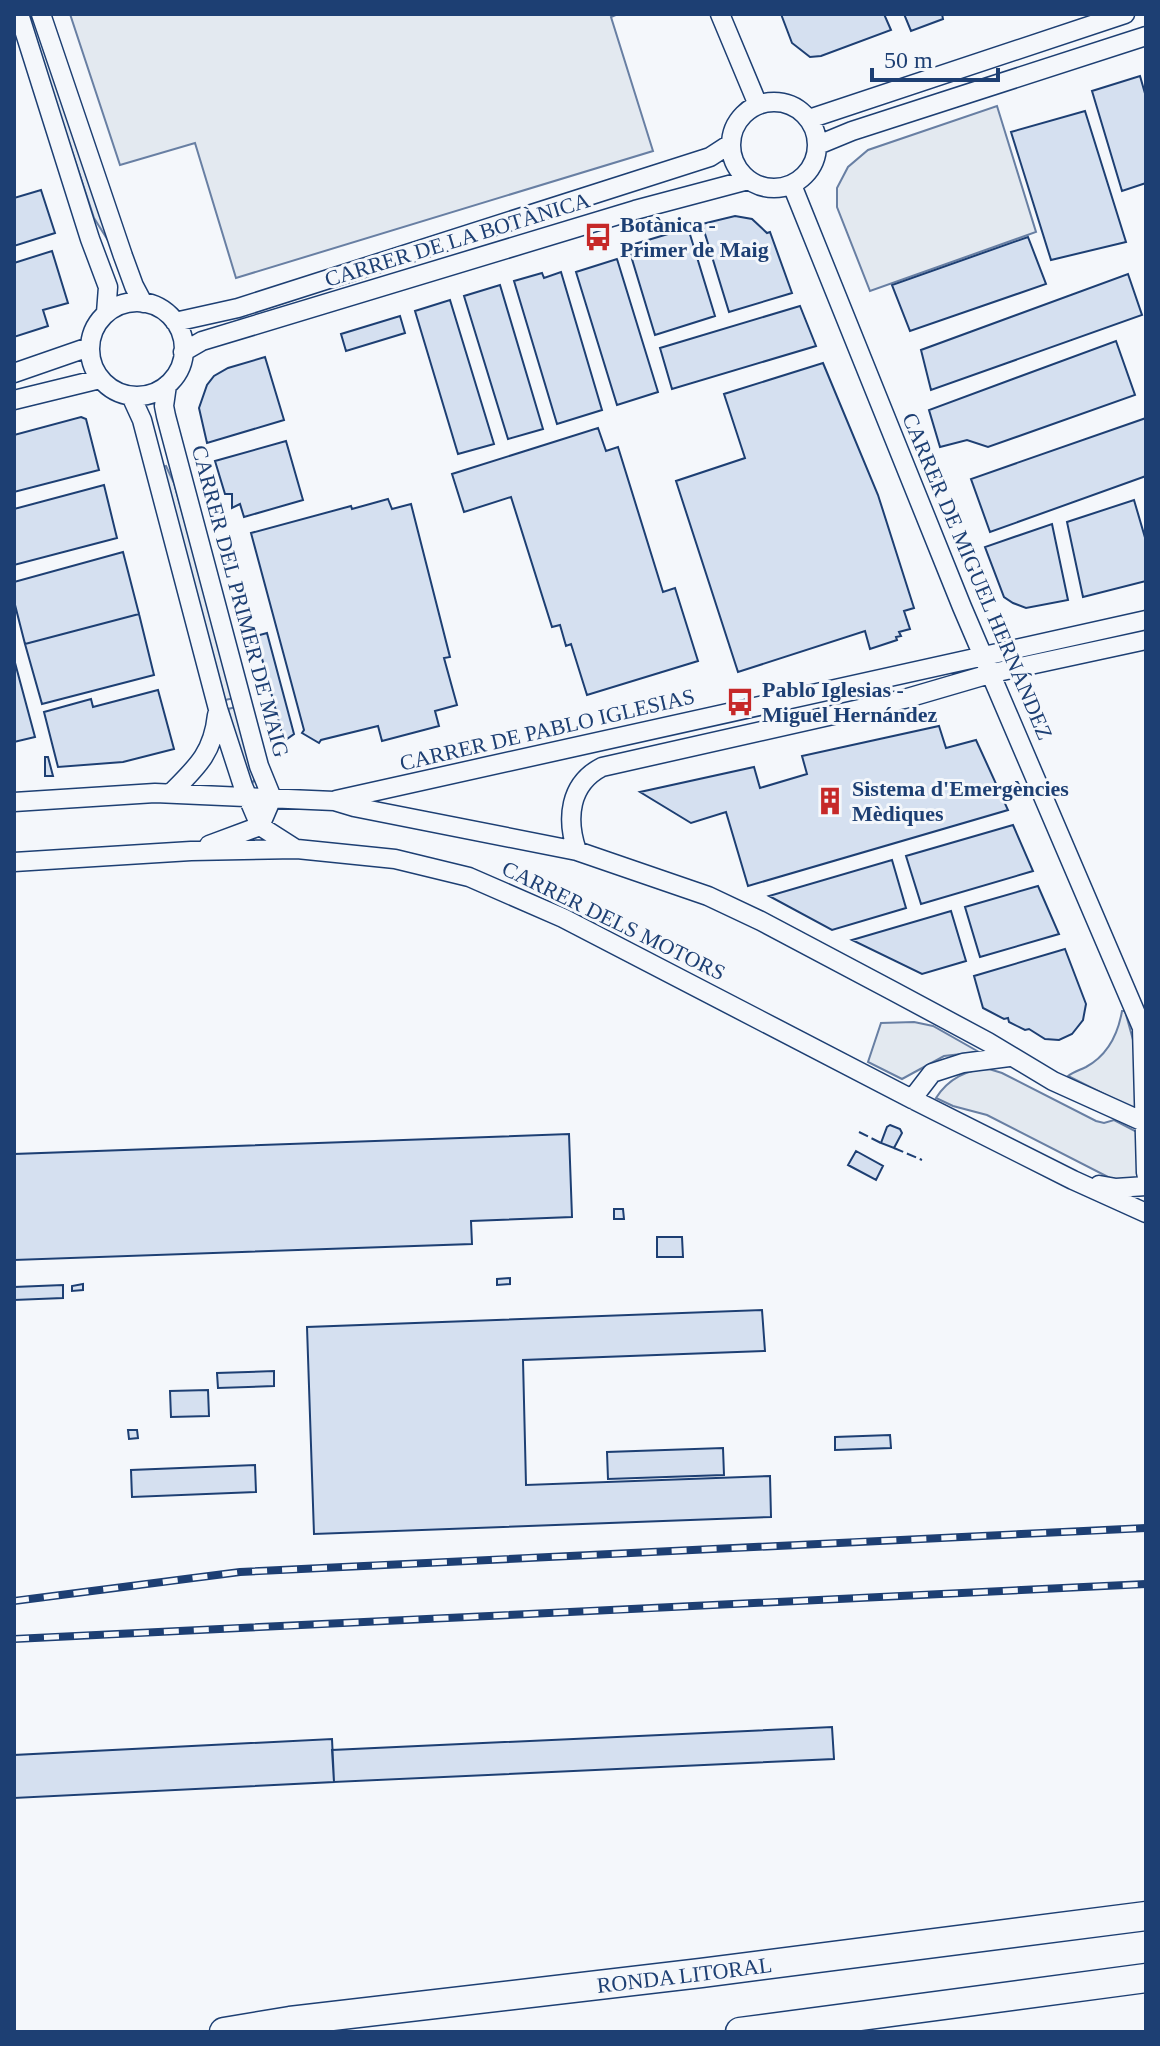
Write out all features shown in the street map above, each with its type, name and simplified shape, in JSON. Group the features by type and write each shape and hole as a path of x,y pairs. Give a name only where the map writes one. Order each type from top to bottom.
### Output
{"highway":[{"name":"RONDA LITORAL","path":"224,2032 290,2021 1146,1916"},
{"path":"740,2032 1146,1978"}],"street":[{"path":"19,14 108,287 106,313 89,347 91,362 100,379 114,390 131,396 150,394 167,385 179,370 183,352 175,322 158,308 143,303 126,304 106,313"},
{"path":"41,14 123,256 143,303"},
{"path":"720,14 758,105"},
{"path":"809,119 1125,14"},
{"path":"818,145 852,131 1146,36"},
{"path":"778,102 788,104 809,119 818,145 813,165 807,174 792,185 768,188 748,180 735,163 730,144 736,125 749,110 758,105 778,102"},
{"name":"CARRER DE LA BOTÀNICA","path":"175,322 238,308 693,163 710,157 730,144"},
{"name":"CARRER DE LA BOTÀNICA","path":"183,352 202,341 635,210 748,180"},
{"name":"CARRER DE MIGUEL HERNÁNDEZ","path":"792,185 962,607 993,673 1144,1032 1146,1173"},
{"path":"14,373 89,347"},
{"path":"14,400 100,379"},
{"name":"CARRER DEL PRIMER DE MAIG","path":"167,385 166,416 259,766 272,798"},
{"path":"131,396 142,420 218,709 247,797 260,826 297,849"},
{"name":"CARRER DE PABLO IGLESIAS","path":"334,801 1146,620"},
{"path":"577,851 570,824 573,799 586,779 602,767 904,699 993,673 1146,640"},
{"path":"171,793 204,759 215,735 218,709"},
{"name":"CARRER DELS MOTORS","path":"14,802 171,793 334,801 577,851 670,881 761,921 988,1042 1009,1057 1089,1099 1145,1123"},
{"path":"191,851 260,826 272,798"},
{"name":"CARRER DELS MOTORS","path":"14,862 191,851 297,849 395,859 469,877 563,918 912,1099 1146,1213"},
{"path":"912,1099 932,1073 963,1063 1009,1057"},
{"path":"1073,1180 1116,1188 1146,1186"}],"shaded area":[{"path":"70,14 618,14 611,17 653,151 236,278 195,143 120,165"},
{"path":"31,17 42,34 109,242 94,218 28,18"},
{"path":"997,106 1036,232 870,291 837,207 837,188 848,167 868,150"},
{"path":"166,466 174,483 234,698 225,700 163,467"},
{"path":"236,707 255,778 252,784 247,780 228,709"},
{"path":"1122,1011 1125,1011 1135,1047 1136,1110 1068,1076 1094,1062 1106,1050 1115,1036"},
{"path":"914,1022 933,1026 979,1052 944,1056 902,1079 868,1062 881,1023"},
{"path":"989,1069 1096,1121 1104,1123 1114,1120 1139,1133 1141,1180 1110,1178 987,1115 936,1098 946,1085 959,1076"}],"building":[{"path":"781,14 884,14 891,30 821,56 810,57 792,43"},
{"path":"904,14 942,14 943,19 911,31"},
{"path":"1140,76 1146,97 1146,183 1122,191 1092,91"},
{"path":"1085,111 1126,242 1051,260 1011,132"},
{"path":"41,190 55,233 14,246 14,198"},
{"path":"735,216 752,219 767,233 770,232 792,293 729,312 702,224"},
{"path":"735,216 752,219 767,233 770,232 792,293 729,312 702,224"},
{"path":"688,228 715,316 655,335 628,246"},
{"path":"1028,237 1046,284 910,331 892,285"},
{"path":"52,251 68,303 43,310 48,326 14,337 14,263"},
{"path":"617,259 658,392 617,405 576,272"},
{"path":"561,272 602,410 557,424 514,281 542,273 544,278"},
{"path":"1128,274 1142,315 931,390 921,350"},
{"path":"500,285 543,429 508,439 464,296"},
{"path":"450,300 494,444 458,454 415,311"},
{"path":"800,306 816,346 672,389 660,348"},
{"path":"400,316 405,333 346,351 341,334"},
{"path":"1116,341 1135,395 988,447 967,440 940,447 929,410"},
{"path":"265,357 284,420 207,443 199,408 207,385 214,376 228,368"},
{"path":"823,363 878,495 914,608 904,611 910,629 899,632 901,636 896,637 897,640 870,649 865,631 738,672 676,481 745,458 724,394"},
{"path":"81,417 86,419 99,470 14,492 14,435"},
{"path":"1146,418 1146,476 990,532 971,479"},
{"path":"598,428 606,451 618,447 663,592 675,588 698,661 587,695 571,644 566,646 560,625 552,627 511,497 464,512 452,474"},
{"path":"286,441 303,500 244,517 240,504 232,508 232,494 225,494 215,461"},
{"path":"104,485 117,538 14,565 14,509"},
{"path":"388,499 392,509 411,504 450,657 444,658 457,705 435,711 439,726 382,741 378,726 319,743 302,733 304,730 251,533"},
{"path":"1134,500 1146,541 1146,581 1083,597 1067,522"},
{"path":"1052,524 1068,600 1026,608 1013,603 1004,597 985,547"},
{"path":"123,552 139,614 25,644 14,601 14,582"},
{"path":"139,614 154,675 42,704 25,644"},
{"path":"267,633 294,734 284,741 256,636"},
{"path":"14,659 35,737 14,742"},
{"path":"158,690 174,749 123,762 58,767 44,712 91,699 93,707"},
{"name":"Sistema d'Emergències Mèdiques","path":"939,726 946,748 976,740 1008,810 748,886 726,812 691,823 640,792 754,767 760,788 807,774 802,756"},
{"path":"45,757 48,757 53,776 45,776"},
{"path":"1013,825 1033,871 921,904 906,856"},
{"path":"892,860 906,908 832,930 769,896"},
{"path":"1038,886 1059,934 980,957 965,907"},
{"path":"951,911 966,961 922,974 852,940"},
{"path":"1065,949 1086,1004 1083,1020 1072,1034 1059,1040 1045,1039 983,1008 974,976"},
{"path":"890,1125 902,1133 894,1148 881,1143"},
{"path":"569,1134 572,1217 471,1221 472,1244 14,1260 14,1154"},
{"path":"856,1151 883,1166 876,1180 848,1165"},
{"path":"614,1209 623,1209 624,1219 614,1219"},
{"path":"657,1237 682,1237 683,1257 657,1257"},
{"path":"510,1278 510,1284 497,1285 497,1279"},
{"path":"83,1284 83,1290 72,1291 72,1286"},
{"path":"63,1285 63,1298 14,1300 14,1287"},
{"path":"762,1310 765,1351 523,1360 526,1485 770,1476 771,1517 314,1534 307,1327"},
{"path":"274,1371 274,1386 218,1388 217,1373"},
{"path":"208,1390 209,1416 171,1417 170,1391"},
{"path":"128,1430 137,1430 138,1438 129,1439"},
{"path":"890,1435 891,1448 835,1450 835,1437"},
{"path":"723,1448 724,1475 608,1479 607,1452"},
{"path":"255,1465 256,1492 132,1497 131,1470"},
{"path":"832,1727 834,1759 334,1782 332,1750"},
{"path":"332,1739 334,1782 14,1798 14,1755"}],"railway":[{"path":"14,1601 240,1572 1146,1528"},
{"path":"14,1639 1146,1584"}],"fence":[{"path":"859,1132 881,1143"},
{"path":"894,1148 922,1160"}],"place":[{"name":"Botànica - Primer de Maig","path":"598,237"},
{"name":"Pablo Iglesias - Miguel Hernández","path":"740,702"},
{"name":"Sistema d'Emergències Mèdiques","path":"830,801"}]}
